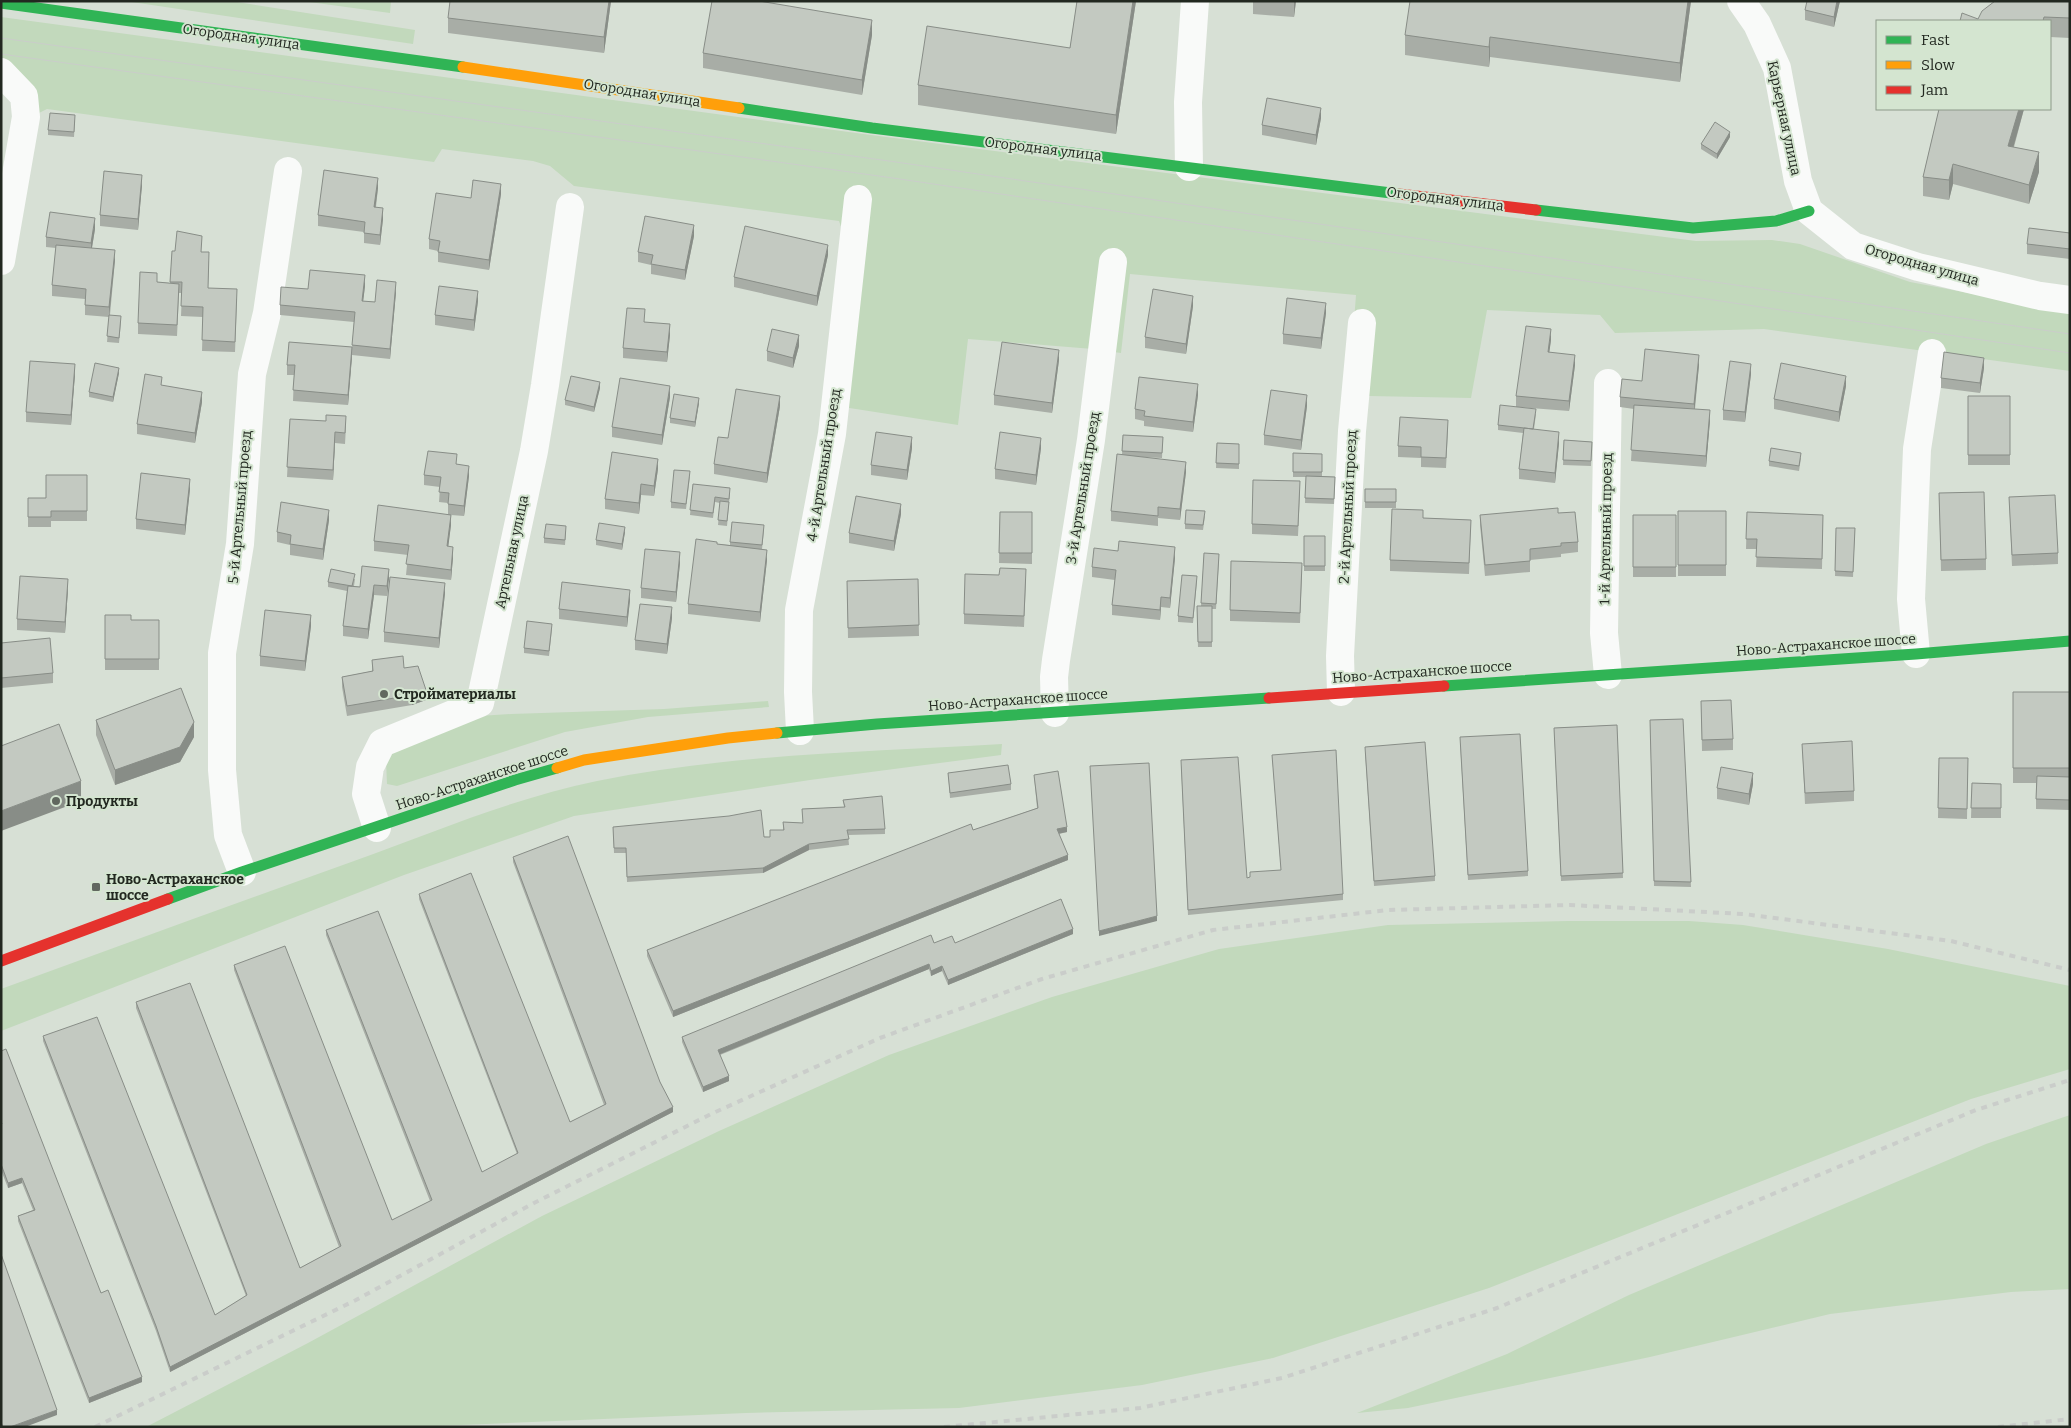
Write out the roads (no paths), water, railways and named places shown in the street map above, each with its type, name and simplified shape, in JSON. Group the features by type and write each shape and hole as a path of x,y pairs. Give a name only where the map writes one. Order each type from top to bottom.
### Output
{"main road":[{"name":"Огородная улица","path":"1,4 605,87 872,128 1281,180 1693,228 1776,221 1809,210"},
{"name":"Ново-Астраханское шоссе","path":"1,961 242,872 515,780 584,760 728,738 877,724 1916,654 2070,641"}],"street":[{"path":"1189,167 1188,102 1195,1"},
{"name":"Карьерная улица","path":"1741,1 1757,24 1777,68 1798,181 1809,210"},
{"path":"1,72 24,96 26,117 1,260"},
{"name":"5-й Артельный проезд","path":"242,872 228,835 222,770 222,653 240,544 252,374 267,313 288,171"},
{"name":"4-й Артельный проезд","path":"800,731 798,692 799,610 832,434 858,199"},
{"name":"Артельная улица","path":"377,828 366,794 370,767 382,743 480,703 535,442 570,207"},
{"name":"Огородная улица","path":"1809,210 1853,246 1918,267 2040,296 2070,300"},
{"name":"3-й Артельный проезд","path":"1055,713 1056,660 1091,440 1113,262"},
{"name":"2-й Артельный проезд","path":"1341,692 1340,656 1352,431 1362,322"},
{"path":"1916,654 1911,600 1917,449 1932,353"},
{"name":"1-й Артельный проезд","path":"1608,382 1604,633 1608,675"}],"tram line":[{"path":"1,38 896,162 2070,334"},
{"path":"1,54 893,178 2070,353"}],"railway":[{"path":"95,1427 356,1300 534,1203 711,1114 880,1038 1042,979 1213,930 1388,910 1570,905 1744,914 1951,941 2070,970"},
{"path":"944,1427 1140,1408 1282,1378 1497,1308 1976,1110 2070,1080"},
{"path":"1998,1427 2070,1419"}],"place":[{"name":"Стройматериалы","path":"384,694"},
{"name":"Продукты","path":"56,801"},
{"name":"Ново-Астраханское шоссе","path":"96,887"}]}
